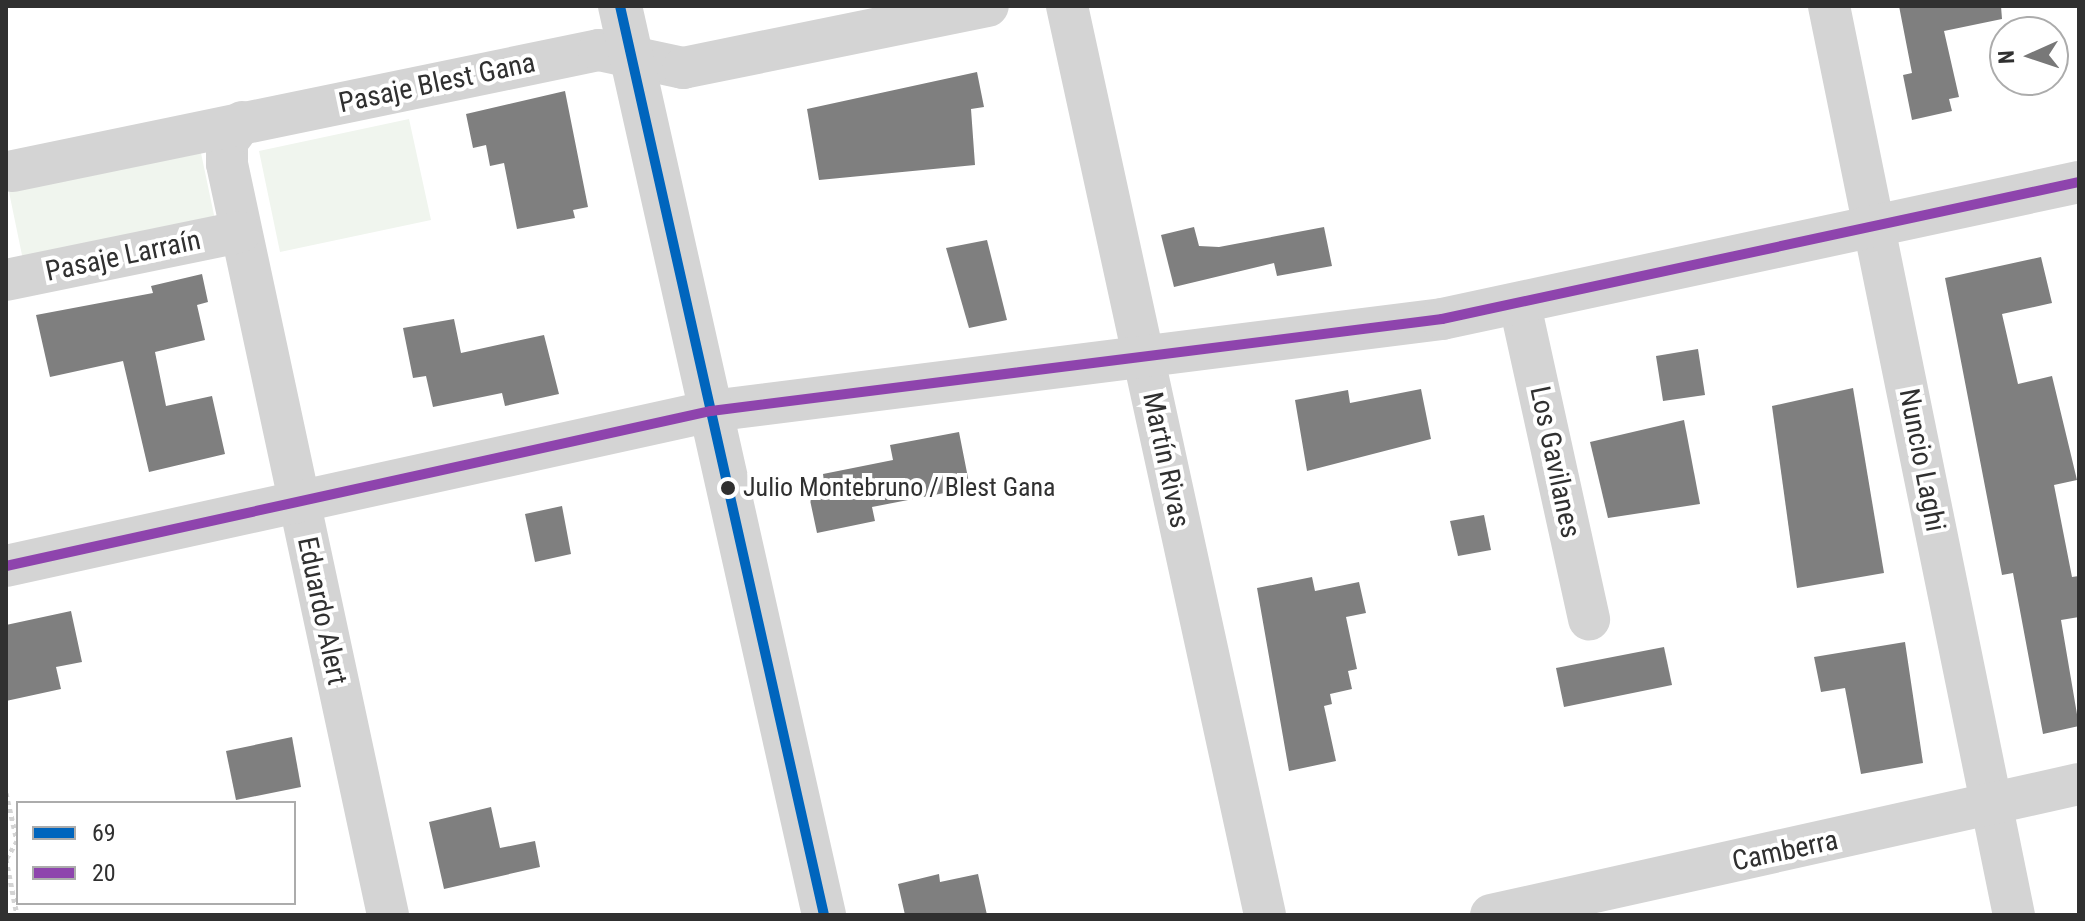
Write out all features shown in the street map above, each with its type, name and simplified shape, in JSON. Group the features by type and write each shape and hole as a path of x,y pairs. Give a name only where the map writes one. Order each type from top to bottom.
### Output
{"street":[{"path":"620,6 824,915"},
{"name":"Pasaje Blest Gana","path":"13,171 599,50 683,68 988,6"},
{"name":"Martín Rivas","path":"1067,6 1265,915"},
{"name":"Nuncio Laghi","path":"1829,6 2014,915"},
{"name":"Eduardo Alert","path":"242,122 227,142 227,164 388,915"},
{"path":"6,566 711,411 1144,359 1520,305 2079,182"},
{"name":"Pasaje Larraín","path":"6,280 240,232"},
{"name":"Los Gavilanes","path":"1520,305 1589,620"},
{"name":"Camberra","path":"1491,915 2079,784"}],"path":[{"path":"6,793 16,837"},
{"path":"16,843 6,859 17,915"}],"shaded area":[{"path":"409,119 431,220 280,252 259,151"},
{"path":"201,153 215,220 23,260 9,192"}],"building":[{"path":"1899,6 2001,6 2002,16 1989,16 1989,22 1944,31 1959,97 1949,99 1952,111 1912,120 1903,75 1912,73"},
{"path":"977,72 984,107 971,109 975,165 819,180 807,109"},
{"path":"565,91 588,207 573,210 575,218 517,229 504,163 490,166 486,145 473,148 466,114"},
{"path":"1194,227 1199,246 1219,247 1324,227 1332,266 1277,276 1274,263 1174,287 1161,235"},
{"path":"987,240 1007,320 969,328 946,248"},
{"path":"2041,257 2052,303 2002,314 2018,384 2052,376 2077,480 2054,485 2072,577 2079,576 2079,617 2061,620 2079,726 2043,734 2013,573 2002,575 1945,278"},
{"path":"202,274 208,302 197,305 205,340 155,352 166,406 212,396 225,454 149,472 123,361 50,377 36,315 153,293 151,286"},
{"path":"454,319 461,353 544,335 559,394 505,406 502,393 433,407 426,376 413,378 403,328"},
{"path":"1698,349 1705,395 1663,401 1656,356"},
{"path":"1853,388 1884,573 1797,588 1772,406"},
{"path":"1421,389 1431,439 1307,471 1295,400 1348,390 1350,403"},
{"path":"1684,420 1700,504 1608,518 1590,442"},
{"path":"959,432 970,488 872,507 875,521 817,533 807,486 824,482 823,474 893,460 890,445"},
{"path":"562,506 571,554 535,562 525,514"},
{"path":"1484,515 1491,550 1458,556 1450,521"},
{"path":"1312,577 1315,591 1359,582 1366,613 1346,617 1357,669 1348,671 1352,689 1330,694 1332,704 1324,706 1336,761 1289,771 1257,588"},
{"path":"71,611 82,662 56,667 61,689 6,701 6,625"},
{"path":"1905,642 1923,763 1861,774 1845,688 1821,692 1814,657"},
{"path":"1664,647 1672,685 1564,707 1556,668"},
{"path":"292,737 301,787 236,800 226,751"},
{"path":"491,807 500,848 535,841 540,867 444,889 429,822"},
{"path":"939,874 940,882 978,874 987,915 905,915 898,884"}],"transit line":[{"name":"69","path":"620,6 824,915"},
{"name":"20","path":"6,566 711,411 1442,319 2079,182"}],"place":[{"name":"Julio Montebruno / Blest Gana","path":"728,488"}]}
